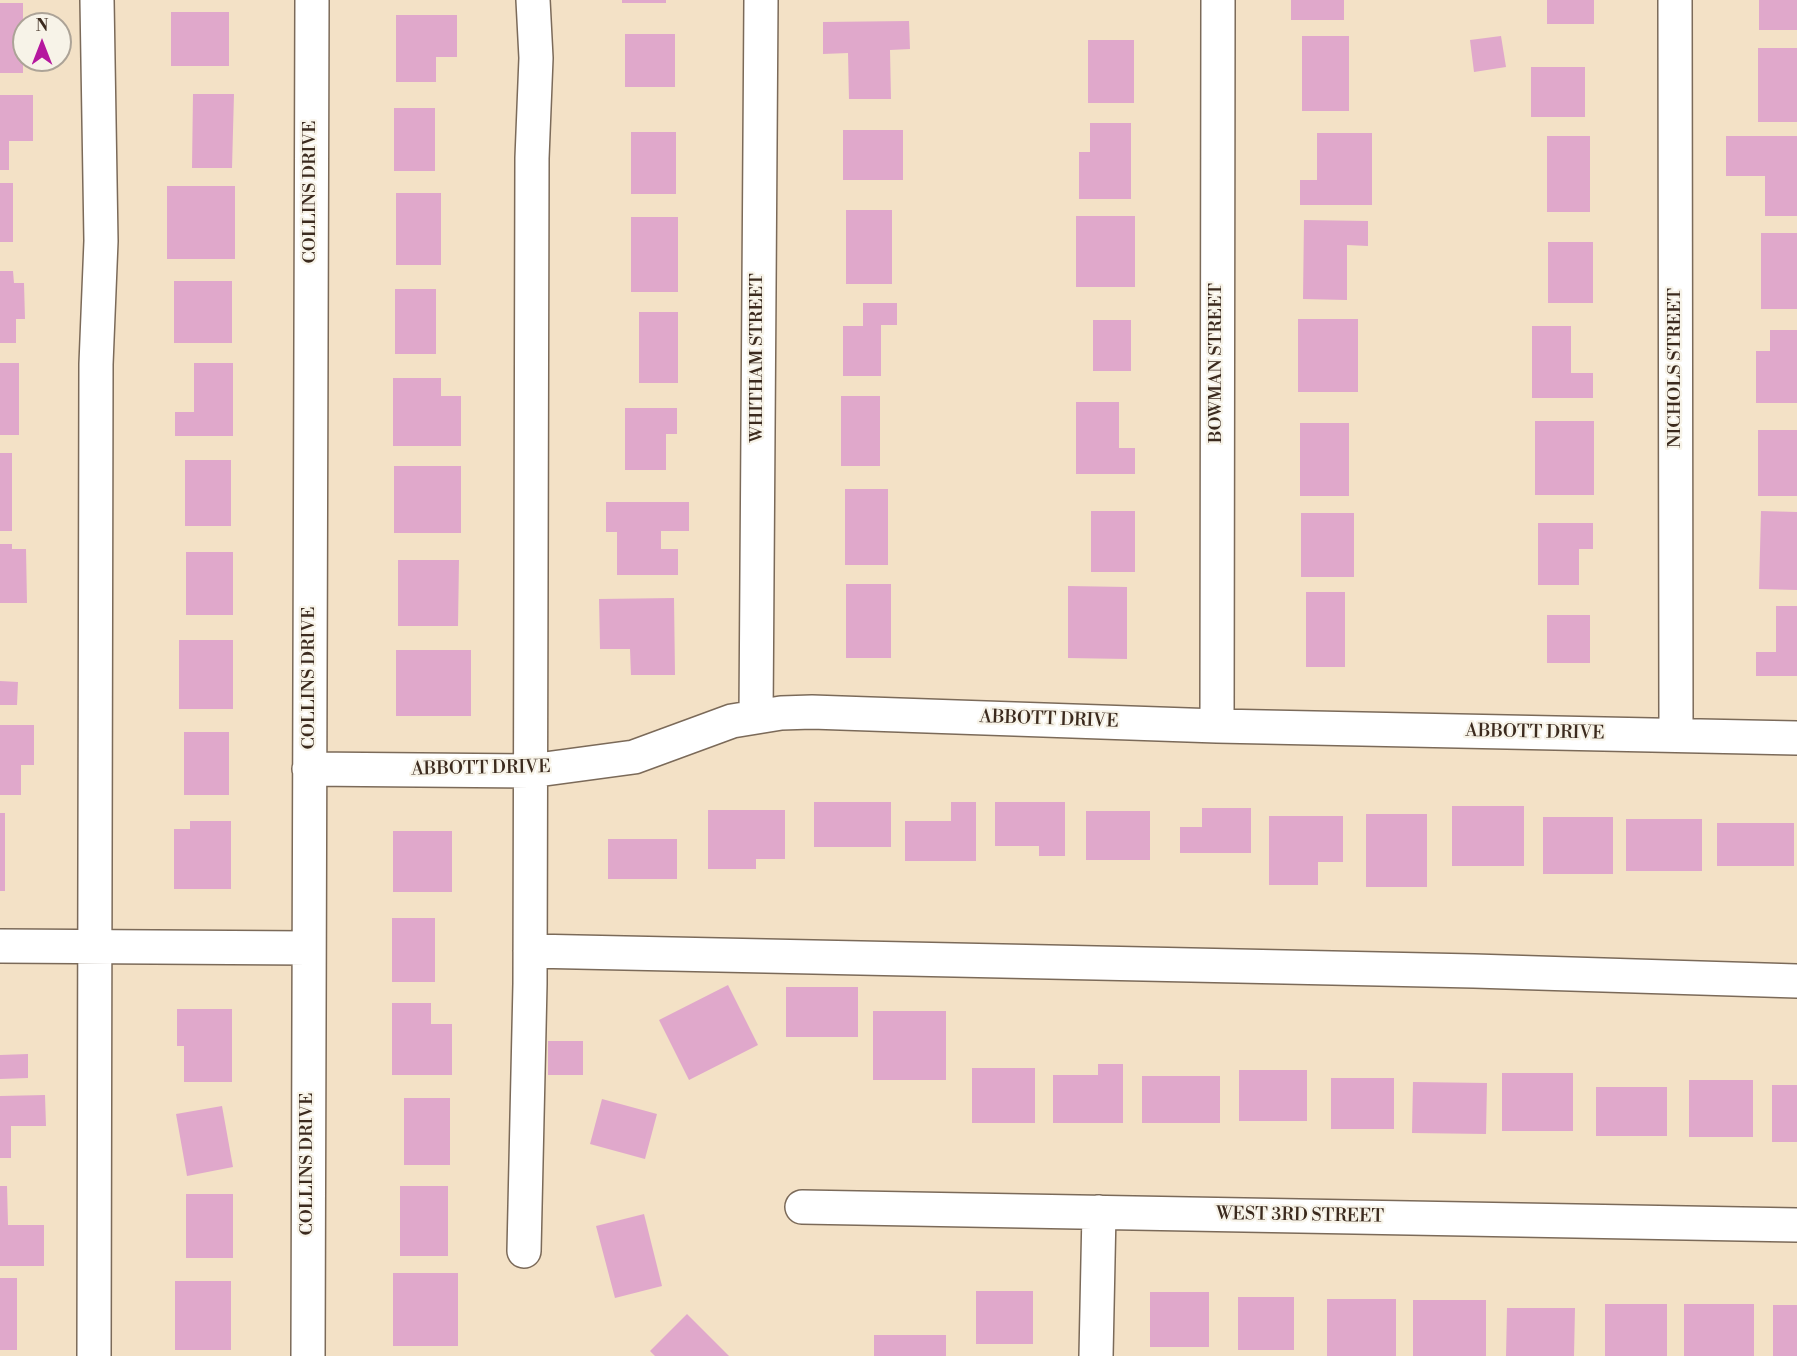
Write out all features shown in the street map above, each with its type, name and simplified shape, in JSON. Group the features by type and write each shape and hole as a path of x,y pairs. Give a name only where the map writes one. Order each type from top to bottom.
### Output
{"street":[{"path":"94,1356 97,947 96,364 101,241 97,0"},
{"name":"COLLINS DRIVE","path":"308,1356 312,0"},
{"path":"524,1251 530,951 532,158 536,58 533,0"},
{"name":"WHITHAM STREET","path":"756,716 760,0"},
{"name":"BOWMAN STREET","path":"1217,726 1218,0"},
{"name":"NICHOLS STREET","path":"1675,0 1676,735"},
{"name":"ABBOTT DRIVE","path":"309,769 530,771 634,757 732,721 756,716 812,712 1217,726 1797,738"},
{"path":"0,946 308,948"},
{"path":"530,951 1462,971 1797,981"},
{"name":"WEST 3RD STREET","path":"802,1207 1797,1225"},
{"path":"1096,1356 1099,1212"}],"building":[{"path":"622,0 666,0 666,3 622,3"},
{"path":"1291,0 1344,0 1344,20 1291,20"},
{"path":"1547,0 1594,0 1594,24 1547,24"},
{"path":"1759,0 1797,0 1797,30 1759,30"},
{"path":"0,3 23,3 23,12 12,12 12,72 23,73 0,73"},
{"path":"171,12 229,12 229,66 171,66"},
{"path":"396,15 457,15 457,57 436,57 436,82 396,82"},
{"path":"909,21 910,49 890,50 891,99 849,99 848,53 823,54 823,22"},
{"path":"625,34 675,34 675,87 625,87"},
{"path":"1302,36 1349,36 1349,111 1302,111"},
{"path":"1501,36 1506,67 1474,72 1470,40"},
{"path":"1088,40 1134,40 1134,103 1088,103"},
{"path":"1758,48 1797,48 1797,122 1758,122"},
{"path":"1531,67 1585,67 1585,117 1531,117"},
{"path":"193,94 234,94 232,168 192,168"},
{"path":"0,95 33,95 33,141 9,141 9,170 0,170"},
{"path":"394,108 435,108 435,171 394,171"},
{"path":"1090,123 1131,123 1131,199 1079,199 1079,152 1090,152"},
{"path":"843,130 903,130 903,180 843,180"},
{"path":"631,132 676,132 676,194 631,194"},
{"path":"1317,133 1372,133 1372,205 1300,205 1300,180 1317,180"},
{"path":"1547,136 1590,136 1590,212 1547,212"},
{"path":"1726,136 1797,136 1797,216 1765,216 1765,176 1726,176"},
{"path":"0,183 13,183 13,242 0,242"},
{"path":"167,186 235,186 235,259 167,259"},
{"path":"396,193 441,193 441,265 396,265"},
{"path":"846,210 892,210 892,284 846,284"},
{"path":"1076,216 1135,216 1135,287 1076,287"},
{"path":"631,217 678,217 678,292 631,292"},
{"path":"1304,220 1368,221 1368,246 1347,245 1347,300 1303,299"},
{"path":"1761,233 1797,233 1797,309 1761,309"},
{"path":"1548,242 1593,242 1593,303 1548,303"},
{"path":"0,271 13,271 14,283 24,283 25,319 16,319 16,343 0,343"},
{"path":"174,281 232,281 232,343 174,343"},
{"path":"395,289 436,289 436,354 395,354"},
{"path":"863,303 897,303 897,325 881,325 881,376 843,376 843,326 863,326"},
{"path":"639,312 678,312 678,383 639,383"},
{"path":"1298,319 1358,319 1358,392 1298,392"},
{"path":"1093,320 1131,320 1131,371 1093,371"},
{"path":"1532,326 1571,326 1571,373 1593,373 1593,398 1532,398"},
{"path":"1770,330 1797,330 1797,403 1756,403 1756,351 1770,351"},
{"path":"0,363 19,363 19,435 0,435"},
{"path":"194,363 233,363 233,436 175,436 175,412 194,412"},
{"path":"393,378 441,378 441,396 461,396 461,446 393,446"},
{"path":"841,396 880,396 880,466 841,466"},
{"path":"1076,402 1119,402 1119,448 1135,448 1135,474 1076,474"},
{"path":"625,408 677,408 677,434 666,434 666,470 625,470"},
{"path":"1535,421 1594,421 1594,495 1535,495"},
{"path":"1300,423 1349,423 1349,496 1300,496"},
{"path":"1758,430 1797,430 1797,496 1758,496"},
{"path":"0,453 12,453 12,531 0,531"},
{"path":"185,460 231,460 231,526 185,526"},
{"path":"394,466 461,466 461,533 394,533"},
{"path":"845,489 888,489 888,565 845,565"},
{"path":"606,502 689,502 689,531 661,531 661,549 678,549 678,575 617,575 617,532 606,532"},
{"path":"1091,511 1135,511 1135,572 1091,572"},
{"path":"1761,511 1797,512 1797,590 1759,589"},
{"path":"1301,513 1354,513 1354,577 1301,577"},
{"path":"1538,523 1593,523 1593,549 1579,549 1579,585 1538,585"},
{"path":"0,544 12,544 12,549 26,549 27,603 0,603"},
{"path":"186,552 233,552 233,615 186,615"},
{"path":"398,560 459,560 458,626 398,626"},
{"path":"846,584 891,584 891,658 846,658"},
{"path":"1068,586 1127,587 1127,659 1068,658"},
{"path":"1306,592 1345,592 1345,667 1306,667"},
{"path":"674,598 675,675 631,675 630,649 600,649 599,599"},
{"path":"1776,606 1797,606 1797,676 1756,676 1756,652 1776,652"},
{"path":"1547,615 1590,615 1590,663 1547,663"},
{"path":"179,640 233,640 233,709 179,709"},
{"path":"396,650 471,650 471,716 396,716"},
{"path":"0,681 18,682 17,705 0,705"},
{"path":"0,725 34,725 34,765 21,765 21,795 0,795"},
{"path":"184,732 229,732 229,795 184,795"},
{"path":"814,802 891,802 891,847 814,847"},
{"path":"951,802 976,802 976,861 905,861 905,821 951,821"},
{"path":"995,802 1065,802 1065,856 1039,856 1039,846 995,846"},
{"path":"1452,806 1524,806 1524,866 1452,866"},
{"path":"1202,808 1251,808 1251,853 1180,853 1180,827 1202,827"},
{"path":"708,810 785,810 785,859 756,859 756,869 708,869"},
{"path":"1086,811 1150,811 1150,860 1086,860"},
{"path":"0,813 5,813 5,891 0,891"},
{"path":"1366,814 1427,814 1427,887 1366,887"},
{"path":"1269,816 1343,816 1343,862 1318,862 1318,885 1269,885"},
{"path":"1543,817 1613,817 1613,874 1543,874"},
{"path":"1626,819 1702,819 1702,871 1626,871"},
{"path":"190,821 231,821 231,889 174,889 174,829 190,829"},
{"path":"1717,823 1794,823 1794,866 1717,866"},
{"path":"393,831 452,831 452,892 393,892"},
{"path":"608,839 677,839 677,879 608,879"},
{"path":"392,918 435,918 435,982 392,982"},
{"path":"728,985 758,1045 689,1080 659,1020"},
{"path":"786,987 858,987 858,1037 786,1037"},
{"path":"392,1003 431,1003 431,1024 452,1024 452,1075 392,1075"},
{"path":"177,1009 232,1009 232,1082 184,1082 184,1046 177,1046"},
{"path":"873,1011 946,1011 946,1080 873,1080"},
{"path":"548,1041 583,1041 583,1075 548,1075"},
{"path":"28,1054 28,1078 0,1079 0,1055"},
{"path":"1098,1064 1123,1064 1123,1123 1053,1123 1053,1075 1098,1075"},
{"path":"972,1068 1035,1068 1035,1123 972,1123"},
{"path":"1239,1070 1307,1070 1307,1121 1239,1121"},
{"path":"1502,1073 1573,1073 1573,1131 1502,1131"},
{"path":"1142,1076 1220,1076 1220,1123 1142,1123"},
{"path":"1331,1078 1394,1078 1394,1129 1331,1129"},
{"path":"1689,1080 1753,1080 1753,1137 1689,1137"},
{"path":"1413,1082 1487,1083 1486,1134 1412,1133"},
{"path":"1772,1085 1797,1085 1797,1142 1772,1142"},
{"path":"1596,1087 1667,1087 1667,1136 1596,1136"},
{"path":"45,1095 46,1126 11,1126 11,1158 0,1158 0,1096"},
{"path":"404,1098 450,1098 450,1165 404,1165"},
{"path":"602,1099 657,1114 645,1159 590,1144"},
{"path":"222,1106 233,1167 187,1176 176,1114"},
{"path":"0,1186 7,1186 8,1225 44,1225 44,1266 0,1266"},
{"path":"400,1186 448,1186 448,1256 400,1256"},
{"path":"186,1194 233,1194 233,1258 186,1258"},
{"path":"644,1214 662,1286 615,1298 596,1226"},
{"path":"393,1273 458,1273 458,1346 393,1346"},
{"path":"0,1278 17,1278 17,1350 0,1350"},
{"path":"175,1281 231,1281 231,1350 175,1350"},
{"path":"976,1291 1033,1291 1033,1344 976,1344"},
{"path":"1150,1292 1209,1292 1209,1347 1150,1347"},
{"path":"1238,1297 1294,1297 1294,1350 1238,1350"},
{"path":"1327,1299 1396,1299 1396,1356 1327,1356"},
{"path":"1413,1300 1486,1300 1486,1356 1413,1356"},
{"path":"1605,1304 1667,1304 1667,1356 1605,1356"},
{"path":"1684,1304 1754,1304 1754,1356 1684,1356"},
{"path":"1773,1305 1797,1305 1797,1356 1773,1356"},
{"path":"1507,1308 1575,1308 1574,1356 1506,1356"},
{"path":"687,1314 729,1356 655,1356 650,1351"},
{"path":"874,1335 946,1335 946,1356 874,1356"}]}
